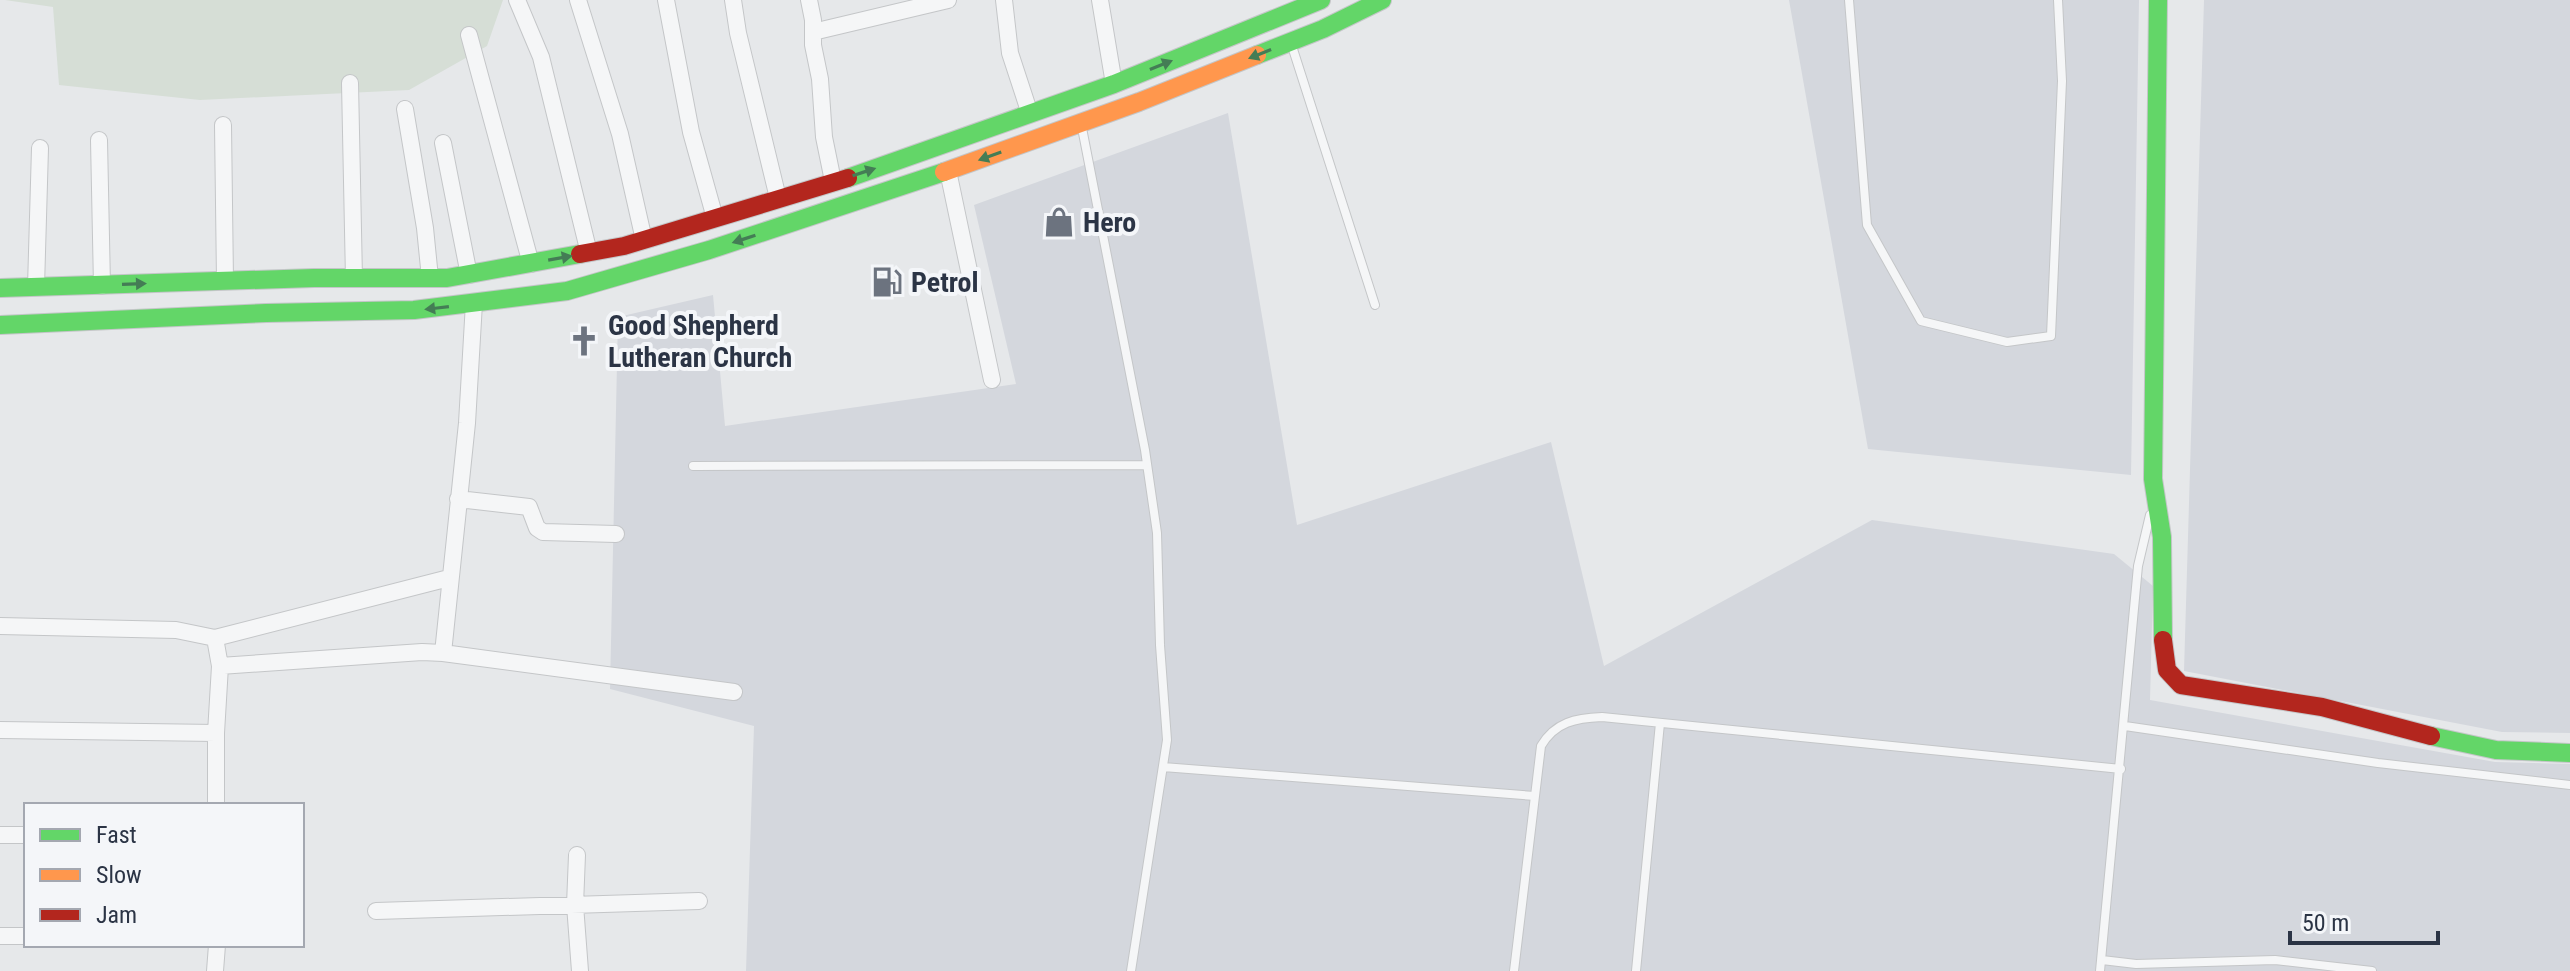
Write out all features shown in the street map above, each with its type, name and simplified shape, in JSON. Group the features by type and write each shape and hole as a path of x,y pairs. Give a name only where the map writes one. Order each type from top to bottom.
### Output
{"main road":[{"path":"0,288 430,278 469,275 589,253 644,240 833,181 1030,114 1114,84 1321,0"},
{"path":"0,325 414,310 567,291 788,225 948,171 1290,41 1382,0"},
{"path":"2158,0 2153,479 2162,537 2164,665 2176,682 2322,707 2496,750 2570,753"},
{"path":"1030,114 1039,138"},
{"path":"778,198 788,225"}],"street":[{"path":"517,0 547,76 589,253"},
{"path":"578,0 620,134 644,240"},
{"path":"666,0 691,132 715,218"},
{"path":"733,0 738,33 778,198"},
{"path":"809,0 824,137 833,181"},
{"path":"813,32 948,0"},
{"path":"1004,0 1010,53 1030,114"},
{"path":"1100,0 1114,84"},
{"path":"469,35 531,264"},
{"path":"350,83 354,279"},
{"path":"405,109 430,278"},
{"path":"223,125 225,281"},
{"path":"99,140 102,286"},
{"path":"443,143 469,275"},
{"path":"36,287 40,148"},
{"path":"948,171 992,380"},
{"path":"443,653 467,423 474,303"},
{"path":"458,499 529,507 537,528 543,532 616,534"},
{"path":"0,626 176,630 215,638 449,578"},
{"path":"215,638 220,666 216,803"},
{"path":"220,666 443,653 734,692"},
{"path":"0,730 216,733"},
{"path":"0,835 24,835"},
{"path":"577,855 575,905 580,971"},
{"path":"376,911 699,901"},
{"path":"0,936 24,936"},
{"path":"215,971 217,947"}],"lane":[{"path":"1849,0 1867,225 1921,321 2007,342 2051,336 2062,81 2058,0"},
{"path":"1290,41 1375,305"},
{"path":"1081,123 1147,465 1157,533 1160,645 1167,740 1131,971"},
{"path":"693,466 1147,465"},
{"path":"2100,971 2138,566 2155,494"},
{"path":"1514,971 1541,746 1556,727 1584,718 1602,717 2121,769"},
{"path":"1636,971 1660,723"},
{"path":"2125,726 2378,763 2570,785"},
{"path":"1163,767 1535,796"},
{"path":"2102,960 2136,964 2275,960 2372,971"}],"shaded area":[{"path":"5,0 503,0 487,46 409,90 200,100 59,85 53,7"},
{"path":"1789,0 2139,0 2131,475 1868,449"},
{"path":"2204,0 2570,0 2570,733 2502,732 2184,671"},
{"path":"1228,113 1297,525 1551,442 1604,666 1872,520 2114,554 2153,586 2150,700 2495,762 2570,764 2570,971 746,971 754,726 610,689 618,317 713,295 725,426 1016,384 974,205"}],"traffic: fast":[{"path":"848,178 1114,84 1321,0"},
{"path":"1257,55 1323,29 1382,0"},
{"path":"2158,0 2153,479 2162,537 2163,640"},
{"path":"0,325 414,310 567,291 709,250 944,172"},
{"path":"0,288 314,278 447,278 580,254"},
{"path":"2431,736 2496,750 2570,753"}],"traffic: slow":[{"path":"944,172 1139,102 1257,55"}],"traffic: jam":[{"path":"580,254 624,246 848,178"},
{"path":"2163,640 2167,670 2181,685 2322,707 2431,736"}],"place":[{"name":"Hero","path":"1059,222"},
{"name":"Petrol","path":"887,282"},
{"name":"Good Shepherd Lutheran Church","path":"584,341"}]}
